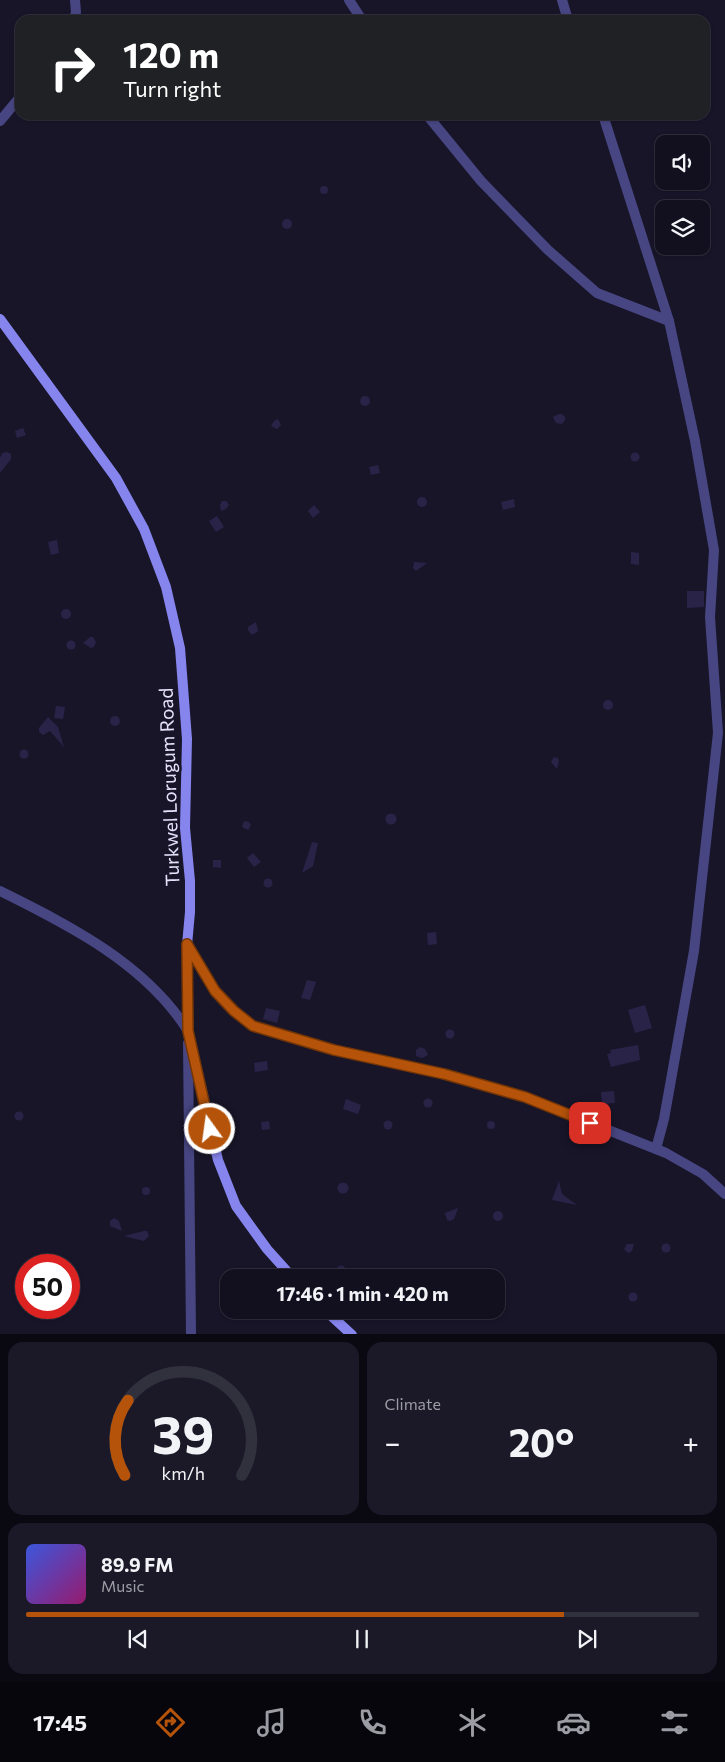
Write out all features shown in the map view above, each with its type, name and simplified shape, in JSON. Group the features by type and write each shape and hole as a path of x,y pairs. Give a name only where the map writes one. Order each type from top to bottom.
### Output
{"main road":[{"name":"Turkwel Lorugum Road","path":"0,319 116,478 144,529 166,587 180,648 187,739 185,828 190,896 187,944 188,1031 218,1160 236,1206 267,1249 285,1269"},
{"path":"335,1319 352,1334"}],"street":[{"path":"75,0 75,15"},
{"path":"349,0 359,15"},
{"path":"562,0 566,15"},
{"path":"0,120 15,103"},
{"path":"431,120 481,181 548,250 597,293 669,321"},
{"path":"605,120 669,321 695,441 714,550 710,617 718,733 694,951 664,1119 656,1149"},
{"path":"0,890 55,919 119,959 167,1001 188,1031 191,1334"},
{"path":"187,944 215,991 234,1011 253,1026 334,1050 444,1074 525,1097 656,1149 703,1174 725,1194"}],"building":[{"path":"324,186 328,190 324,194 320,190"},
{"path":"285,219 289,219 292,224 291,228 285,229 282,226 282,222"},
{"path":"365,396 370,401 365,406 360,401"},
{"path":"559,414 565,417 562,424 556,423 553,417"},
{"path":"278,419 281,425 277,429 271,426"},
{"path":"23,428 26,435 17,438 15,431"},
{"path":"7,452 11,454 11,459 0,473 0,458 2,453"},
{"path":"635,452 640,457 635,462 630,457"},
{"path":"378,465 380,473 371,475 369,467"},
{"path":"422,497 427,502 422,507 417,502"},
{"path":"514,499 515,507 503,510 501,502"},
{"path":"222,501 226,501 229,505 221,511 220,505"},
{"path":"314,505 320,512 313,518 308,511"},
{"path":"217,516 224,527 216,532 209,521"},
{"path":"57,540 59,553 51,555 48,542"},
{"path":"631,552 639,553 639,565 631,564"},
{"path":"414,562 427,563 416,571 413,568"},
{"path":"687,591 704,591 704,607 687,608"},
{"path":"64,609 68,609 71,614 70,618 64,619 61,616 61,612"},
{"path":"256,622 258,631 251,634 248,627"},
{"path":"90,637 93,637 96,642 94,647 91,648 83,643"},
{"path":"71,640 76,645 71,650 66,645"},
{"path":"608,700 613,705 608,710 603,705"},
{"path":"56,706 65,707 63,719 54,718"},
{"path":"115,716 120,721 115,726 110,721"},
{"path":"48,717 58,727 64,747 50,731 43,735 39,732 39,728"},
{"path":"24,749 29,754 24,759 19,754"},
{"path":"554,757 558,758 559,761 557,769 551,762"},
{"path":"391,813 397,819 391,825 385,819"},
{"path":"244,821 249,822 251,825 248,830 242,827"},
{"path":"312,842 318,843 313,866 302,873"},
{"path":"253,853 261,862 254,867 247,858"},
{"path":"213,860 221,860 221,868 213,867"},
{"path":"268,878 273,883 268,888 263,883"},
{"path":"436,932 437,944 428,945 427,933"},
{"path":"307,980 316,982 310,1000 301,998"},
{"path":"645,1005 652,1028 635,1033 628,1010"},
{"path":"266,1008 280,1011 277,1023 263,1019"},
{"path":"450,1030 454,1034 450,1038 446,1034"},
{"path":"638,1045 640,1060 611,1067 607,1054 611,1053 610,1050"},
{"path":"420,1047 425,1049 428,1055 422,1058 416,1056 416,1050"},
{"path":"267,1061 268,1070 255,1072 254,1063"},
{"path":"614,1091 615,1103 602,1104 601,1092"},
{"path":"346,1099 361,1105 358,1114 343,1109"},
{"path":"428,1099 432,1103 428,1107 424,1103"},
{"path":"19,1112 23,1116 19,1120 15,1116"},
{"path":"269,1121 270,1129 262,1130 261,1122"},
{"path":"388,1121 392,1125 388,1129 384,1125"},
{"path":"491,1121 495,1125 491,1129 487,1125"},
{"path":"559,1181 562,1194 577,1205 552,1200"},
{"path":"341,1183 345,1183 348,1188 347,1192 341,1193 338,1190 338,1186"},
{"path":"146,1187 150,1191 146,1195 142,1191"},
{"path":"458,1208 454,1219 447,1220 445,1213"},
{"path":"498,1211 503,1216 498,1221 493,1216"},
{"path":"114,1218 119,1221 122,1231 110,1226 110,1221"},
{"path":"147,1231 149,1236 144,1241 124,1236"},
{"path":"666,1243 671,1248 666,1253 661,1248"},
{"path":"627,1244 634,1244 632,1251 628,1253 624,1249"},
{"path":"341,1266 345,1269 337,1269"},
{"path":"633,1293 637,1297 633,1301 629,1297"}],"route":[{"path":"210,1129 188,1031 187,944 215,991 234,1011 253,1026 334,1050 444,1074 525,1097 590,1123"}]}
